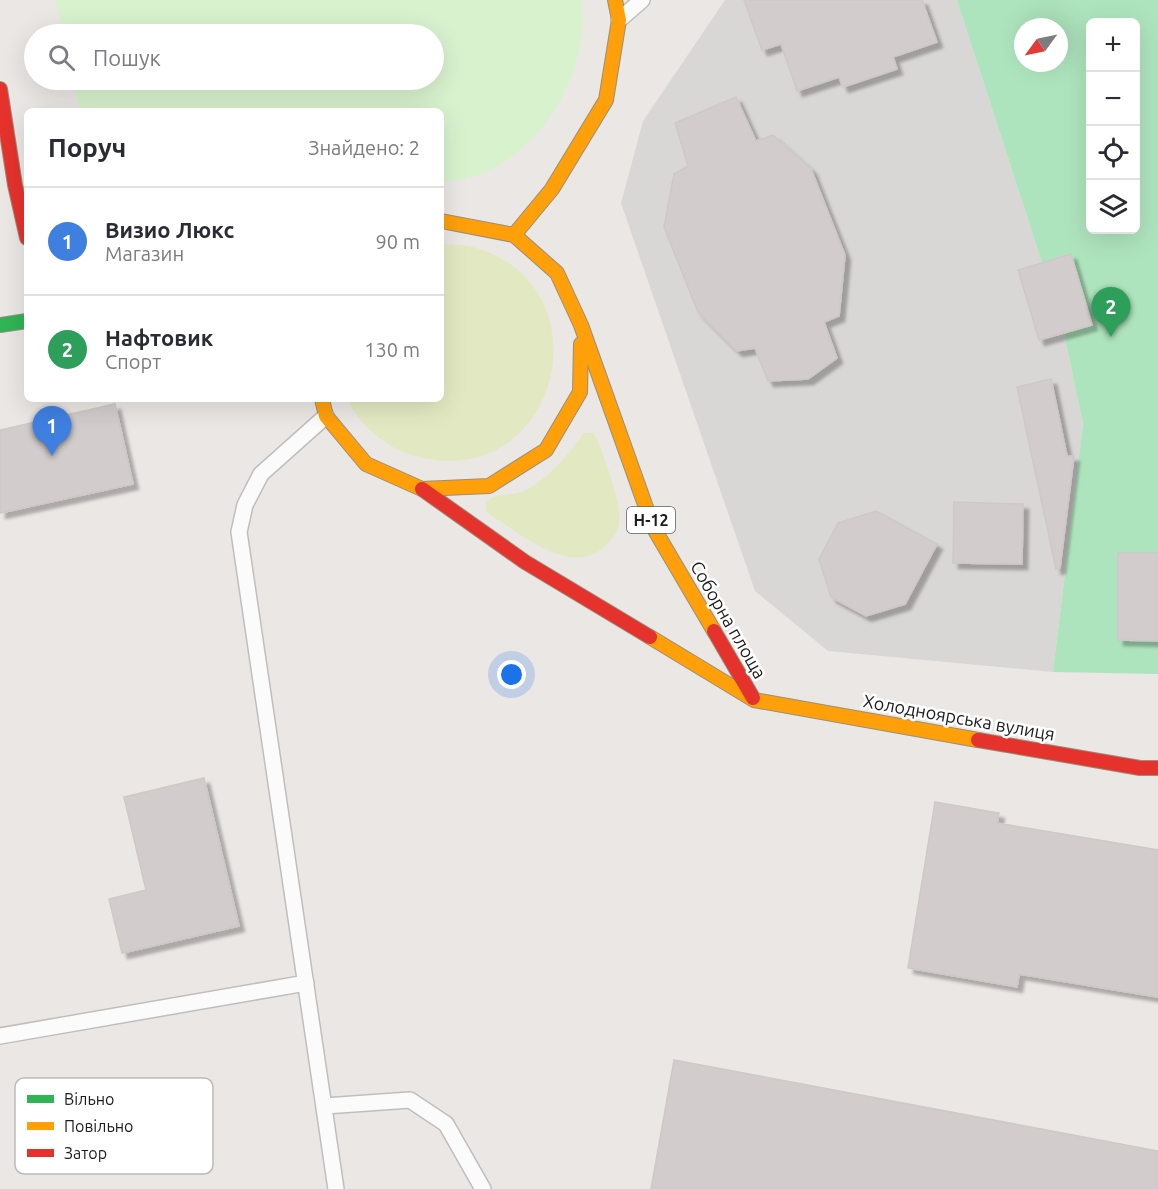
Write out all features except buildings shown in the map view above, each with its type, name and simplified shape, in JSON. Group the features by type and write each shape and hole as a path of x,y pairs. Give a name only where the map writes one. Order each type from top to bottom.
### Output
{"main road":[{"path":"444,222 514,235 552,189 606,100 619,20 615,0"},
{"path":"0,89 15,185 24,225"},
{"name":"Соборна площа","path":"514,235 557,273 581,324 653,527 754,700"},
{"path":"0,325 24,321"},
{"name":"Соборна площа","path":"422,489 489,486 546,450 579,392 581,324"},
{"name":"Соборна площа","path":"323,402 326,416"},
{"name":"Соборна площа","path":"307,405 326,416 366,464 422,489 525,562 754,700"},
{"name":"Холодноярська вулиця","path":"754,700 1129,766 1158,768"}],"lane":[{"path":"619,20 642,0"},
{"path":"326,416 261,474 245,505 239,532 336,1189"},
{"path":"0,1036 306,983"},
{"path":"325,1106 410,1100 446,1124 483,1189"}],"shaded area":[{"path":"725,0 957,0 1042,263 1018,271 1039,340 1064,333 1083,424 1053,672 828,651 755,591 621,203 643,121"}],"green space":[{"path":"55,0 581,0 582,25 579,50 572,76 546,123 508,160 486,172 444,182 444,108 80,108 76,90 444,90 444,24 61,24"},
{"path":"957,0 1158,0 1158,674 1053,672 1083,424 1064,333 1039,340 1018,270 1042,263"},
{"path":"444,244 473,247 516,268 542,301 553,340 550,380 533,417 505,445 465,460 415,456 385,442 367,427 350,402 444,402"},
{"path":"584,433 593,433 598,440 618,504 618,527 604,547 590,555 576,557 560,555 528,540 486,512 485,502 495,496 523,491 545,477"}],"traffic: fast":[{"path":"0,325 24,321"}],"traffic: slow":[{"path":"514,235 552,189 606,100 619,20 615,0"},
{"path":"444,222 514,235 557,273 581,325 653,527 714,631"},
{"path":"323,402 326,416 366,464 422,489 489,486 546,450 580,392 581,344"},
{"path":"650,637 754,700 978,740"}],"traffic: jam":[{"path":"0,89 15,185 24,225"},
{"path":"422,489 525,562 650,637"},
{"path":"714,631 753,698"},
{"path":"978,740 1140,768 1158,768"}],"place":[{"name":"Нафтовик","path":"1111,337"},
{"name":"Визио Люкс","path":"52,456"}]}
